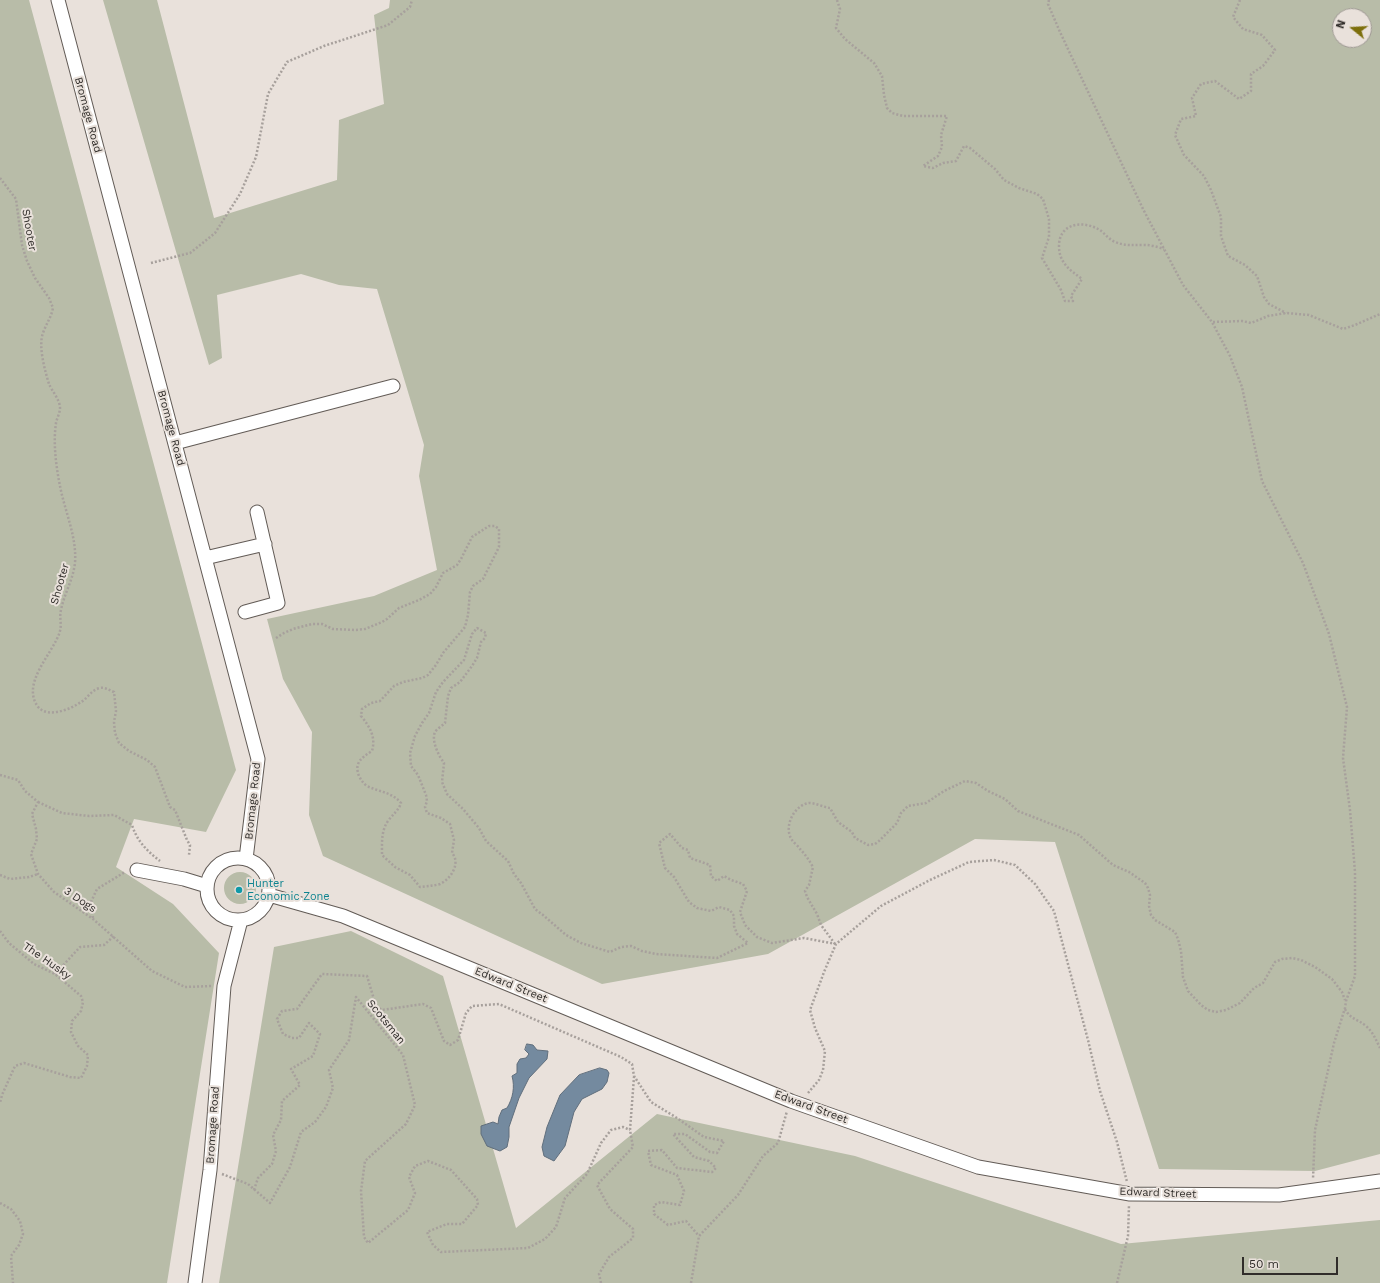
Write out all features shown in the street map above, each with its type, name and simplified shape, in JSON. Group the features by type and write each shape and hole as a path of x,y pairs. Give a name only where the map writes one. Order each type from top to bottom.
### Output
{"street":[{"name":"Bromage Road","path":"58,0 258,759 246,859"},
{"path":"175,443 393,386"},
{"path":"245,612 278,603 257,512"},
{"path":"205,558 265,544"},
{"path":"235,858 246,859 255,862 262,868 267,877 269,895 265,905 251,918 241,920 230,919 220,915 212,907 208,897 207,886 210,876 216,867 225,861 235,858"},
{"path":"137,870 184,879 207,886"},
{"name":"Edward Street","path":"269,895 343,916 791,1101 978,1167 1130,1194 1279,1195 1380,1181"},
{"name":"Bromage Road","path":"195,1283 210,1170 224,986 241,920"}],"path":[{"path":"151,263 190,253 215,233 240,194 256,157 268,94 287,62 324,46 388,25 410,7 412,0"},
{"path":"836,0 840,9 836,28 845,39 874,63 882,76 887,108 892,113 903,116 947,116 941,135 942,147 938,156 923,166 933,168 942,163 956,161 964,146 970,148 995,169 1004,180 1019,188 1038,194 1043,199 1049,219 1049,237 1042,258 1061,290 1065,301 1073,301 1071,296 1082,279 1064,265 1059,250 1059,238 1063,232 1072,225 1084,224 1098,229 1114,242 1131,246 1146,245 1164,249"},
{"path":"1049,0 1048,4 1060,32 1143,209 1183,285 1212,322 1230,356 1242,387 1262,482 1303,564 1328,634 1347,707 1343,758 1350,810 1355,872 1355,976 1346,1000 1334,1043 1315,1130 1313,1190"},
{"path":"1240,0 1233,17 1243,29 1262,35 1275,50 1263,66 1250,74 1251,91 1239,99 1215,81 1201,84 1192,98 1196,116 1181,119 1175,134 1184,155 1204,176 1211,190 1221,217 1221,236 1228,256 1245,265 1257,276 1264,297 1269,304 1286,313"},
{"name":"Shooter","path":"0,178 16,198 22,245 27,261 35,278 49,298 53,308 49,321 42,334 41,343 46,375 60,408 56,423 56,463 75,551 75,564 61,610 60,630 36,677 33,687 34,699 39,708 45,712 53,713 82,702 89,693 98,688 105,687 114,692 116,711 114,722 115,733 119,743 147,760 155,767 170,807 175,810 190,845 189,855"},
{"path":"1212,322 1242,321 1251,323 1268,316 1286,313 1309,315 1343,329 1380,314"},
{"path":"276,638 293,629 312,624 322,624 333,629 356,630 365,629 387,619 399,608 430,594 436,587 443,573 457,564 461,559 472,537 489,526 495,526 499,529 499,547 483,579 473,586 470,592 468,615 465,627 442,653 436,665 428,674 422,678 403,682 394,686 380,700 371,703 362,709 361,716 371,730 374,744 372,752 363,756 359,762 357,770 361,781 398,798 401,802 400,808 388,821 384,830 382,855 395,867 410,875 420,887 441,883 450,876 455,866 455,856 452,852 454,840 450,824 441,818 427,813 425,807 427,801 426,795 418,775 411,766 410,753 415,736 429,713 436,692 443,682 464,660 472,634 477,628 486,632 485,638 481,642 477,658 460,682 451,688 448,696 445,724 436,730 434,734 438,754 444,763 442,782 447,794 479,828 486,841 508,861 535,909 566,935 581,943 610,952 621,947 630,946 642,951 656,954 717,958 748,943 737,934 734,926 734,916 730,910 719,907 711,911 697,908 689,902 674,877 665,868 660,843 670,834 682,848 688,850 690,858 710,865 711,876 717,881 724,876 743,884 747,891 740,912 745,925 757,937 772,943 804,938 836,944"},
{"path":"0,775 18,780 25,791 38,802 62,813 89,816 114,816 132,825 135,836 149,853 160,862"},
{"path":"836,944 821,925 805,891 809,885 813,867 807,857 791,839 788,830 791,818 795,811 807,804 816,804 830,808 838,822 852,832 855,838 868,845 875,844 897,823 901,813 908,806 926,803 944,791 965,781 976,782 988,791 1005,799 1018,812 1079,835 1113,865 1129,872 1145,883 1150,895 1149,906 1151,915 1155,920 1175,932 1178,939 1181,951 1183,977 1188,991 1208,1010 1216,1012 1226,1010 1240,1003 1254,988 1263,983 1275,962 1282,959 1292,958 1315,967 1332,979 1346,1000"},
{"name":"3 Dogs","path":"38,802 32,814 37,839 31,854 38,874 54,892 93,919 152,971 185,987 224,986"},
{"path":"808,1093 819,1080 823,1070 825,1052 815,1028 810,1010 836,944 881,906 930,880 969,862 994,860 1015,866 1035,884 1054,911 1100,1091 1117,1142 1130,1194 1128,1236 1117,1283"},
{"path":"93,919 91,902 97,890 124,872 137,870"},
{"path":"0,875 10,879 29,877 38,874"},
{"name":"The Husky","path":"0,931 8,943 29,960 54,974 81,996 83,1002 80,1011 72,1021 71,1032 78,1046 88,1055 87,1066 81,1078 70,1077 24,1063 16,1066 2,1095 0,1103"},
{"path":"54,974 80,947 104,945 114,936"},
{"path":"254,1190 258,1178 272,1164 276,1151 273,1135 281,1120 282,1101 300,1085 291,1069 313,1056 320,1034 309,1023 299,1038 292,1038 283,1034 277,1019 282,1011 297,1009 322,974 367,976 376,1006 382,1010 423,1004 431,1008 444,1041 450,1045 458,1040 466,1014 472,1006 499,1004 621,1057 632,1064 634,1076 630,1130 633,1147 597,1185 610,1209 633,1229 633,1238 609,1256 599,1274 601,1283"},
{"name":"Scotsman","path":"210,1170 248,1184 270,1203 290,1167 301,1132 315,1122 326,1107 333,1088 329,1070 349,1040 356,997 403,1055 415,1105 406,1124 365,1161 361,1191 364,1236 368,1243 408,1210 415,1193 409,1176 415,1166 428,1161 451,1170 477,1199 478,1205 462,1224 448,1224 427,1232 433,1245 441,1252 528,1248 545,1239 556,1226 565,1198 587,1174 601,1143 610,1130 624,1127 630,1130"},
{"path":"1344,1008 1348,1015 1366,1026 1374,1035 1380,1048"},
{"path":"634,1076 652,1102 704,1137 724,1141 717,1153 710,1152 684,1134 673,1134 694,1157 709,1161 716,1168 712,1172 677,1168 662,1150 648,1151 651,1165 677,1175 684,1191 680,1205 661,1202 654,1205 654,1214 668,1225 686,1221 699,1236"},
{"path":"690,1283 699,1236 738,1195 763,1156 778,1143 791,1101"},
{"path":"0,1203 11,1209 20,1221 22,1234 19,1245 11,1256 13,1283"}],"green space":[{"path":"0,0 29,0 236,770 206,832 134,819 116,867 173,904 219,953 167,1283 0,1283"},
{"path":"103,0 157,0 214,218 337,180 339,120 384,104 374,15 389,8 390,0 1380,0 1380,1154 1315,1171 1159,1169 1055,842 975,839 768,954 602,984 323,856 309,815 312,732 283,679 267,619 374,596 437,570 419,476 424,445 377,289 339,285 301,274 217,295 222,358 209,365"},
{"path":"237,872 243,872 252,876 256,888 252,900 243,904 237,904 228,900 224,891 224,885 228,876"},
{"path":"351,931 443,976 516,1228 657,1114 855,1156 1121,1244 1380,1220 1380,1283 219,1283 274,947"}],"water":[{"path":"527,1044 533,1045 537,1050 548,1051 547,1059 529,1078 519,1098 509,1127 507,1147 500,1151 487,1146 481,1134 481,1126 493,1122 498,1124 502,1110 507,1108 513,1092 512,1076 517,1073 517,1064 520,1059 526,1058 529,1054 525,1050"},
{"path":"600,1068 607,1070 609,1073 607,1082 602,1089 582,1099 574,1112 565,1146 554,1161 544,1156 542,1147 547,1127 560,1095 579,1075"}],"place":[{"name":"Hunter Economic Zone","path":"239,890"}]}
